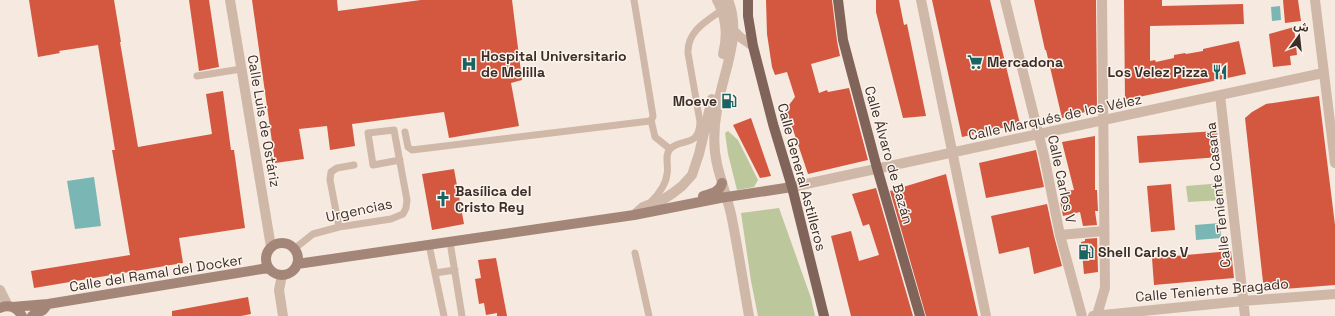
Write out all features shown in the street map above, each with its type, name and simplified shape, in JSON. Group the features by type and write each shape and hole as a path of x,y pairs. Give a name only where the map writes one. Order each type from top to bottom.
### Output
{"main road":[{"name":"Calle General Astilleros","path":"748,0 748,16 753,46 773,124 792,187 824,316"},
{"name":"Calle Álvaro de Bazán","path":"838,0 843,40 877,168 920,316"},
{"path":"634,215 655,205 711,194 718,190 722,183"},
{"path":"297,264 634,215 792,187"},
{"path":"281,243 291,246 294,249 298,258 297,264 296,268 290,273 282,275 274,274 268,268 266,264 266,255 271,247 281,243"},
{"name":"Calle del Ramal del Docker","path":"7,307 48,304 268,268"},
{"name":"Calle del Ramal del Docker","path":"32,316 43,310 48,304"},
{"path":"7,307 17,309 22,316"}],"street":[{"name":"Calle Luis de Ostáriz","path":"230,0 271,247"},
{"path":"717,0 734,31 753,46"},
{"path":"634,215 639,210 664,199 673,193 692,176 699,154 725,49 726,39 723,12 728,0"},
{"path":"728,0 732,8 734,31 717,109 714,131 716,163 731,214 749,316"},
{"path":"921,0 986,316"},
{"name":"Calle Carlos V","path":"1006,0 1060,235 1082,316"},
{"path":"1095,316 1105,288 1102,0"},
{"path":"1315,0 1335,163"},
{"name":"Calle Marqués de los Vélez","path":"792,187 1323,73"},
{"name":"Calle Teniente Casaña","path":"1220,95 1245,316"},
{"path":"1060,235 1104,232"},
{"path":"282,275 279,290 283,316"},
{"path":"0,290 7,307"},
{"name":"Calle Teniente Bragado","path":"1095,316 1243,301 1335,294"}],"lane":[{"path":"634,0 653,117 651,120 655,138 670,149"},
{"path":"648,205 659,193 666,180 668,173 667,157 670,149 676,145 693,140 699,133 700,122 688,53 689,43 693,33 723,12"},
{"path":"197,76 241,69"},
{"path":"405,132 408,147 412,150 651,120"},
{"name":"Urgencias","path":"294,249 313,234 339,227 391,219 403,214 406,208 407,200 400,160 394,130 368,133 373,165 400,160"},
{"path":"339,227 330,180 331,172 337,168 354,165"},
{"path":"450,242 462,316"},
{"path":"429,245 444,316"},
{"path":"635,253 649,316"},
{"path":"435,273 455,270"}],"green space":[{"path":"728,131 738,140 758,180 754,187 737,190 728,154 725,133"},
{"path":"1223,183 1224,200 1188,202 1186,186"},
{"path":"779,208 811,298 815,316 758,316 751,281 741,213"}],"water":[{"path":"1280,6 1281,20 1272,21 1271,7"},
{"path":"94,177 101,226 75,229 67,181"},
{"path":"1220,223 1221,238 1196,240 1195,225"}],"building":[{"path":"29,0 114,0 138,147 212,134 206,94 223,91 231,150 234,150 245,228 179,238 183,263 34,288 31,271 130,255 112,150 115,150 98,45 59,51 60,53 38,57"},
{"path":"189,0 209,0 219,67 199,71"},
{"path":"252,0 337,0 338,11 421,0 512,0 522,80 511,83 519,126 449,138 444,112 352,124 355,146 330,150 327,126 299,129 304,159 275,163"},
{"path":"766,0 832,0 840,56 811,64 819,93 827,90 828,92 849,88 868,160 808,174 786,109 795,97 787,72 775,75 772,67 767,34"},
{"path":"876,0 899,0 904,25 907,24 926,116 903,118 876,12"},
{"name":"Mercadona","path":"932,0 990,0 1020,124 962,137"},
{"path":"1034,0 1096,0 1097,109 1062,118"},
{"path":"1124,0 1162,0 1162,6 1243,4 1244,24 1150,26 1150,61 1155,60 1156,62 1174,58 1174,55 1203,51 1203,49 1239,41 1246,74 1125,100"},
{"path":"1283,0 1298,0 1301,21 1285,23"},
{"path":"1294,27 1297,55 1290,56 1291,65 1273,67 1269,34"},
{"path":"1319,96 1335,225 1335,285 1271,290 1263,282 1245,118 1266,104"},
{"path":"751,118 771,176 760,178 733,125"},
{"path":"1217,131 1220,157 1139,163 1137,136"},
{"path":"1095,136 1095,190 1097,190 1098,211 1095,211 1097,225 1083,226 1080,212 1063,216 1060,201 1067,200 1065,191 1074,190 1062,142"},
{"path":"1036,150 1044,187 986,198 979,163"},
{"name":"Basílica del Cristo Rey","path":"454,169 464,224 432,230 422,174"},
{"path":"946,174 978,316 926,316 890,191"},
{"path":"1171,184 1175,230 1151,232 1147,186"},
{"path":"876,188 913,316 851,316 831,236 851,231 859,261 879,255 869,224 863,226 852,194"},
{"path":"1047,204 1062,266 1034,274 1029,247 999,254 991,216"},
{"path":"1097,238 1098,272 1084,274 1081,242 1085,241 1085,239"},
{"path":"1231,251 1234,278 1154,285 1152,258"},
{"path":"496,258 507,316 497,316 497,313 486,315 484,303 479,304 475,279 481,278 478,260"},
{"path":"248,297 251,314 241,316 172,316 172,311"}],"place":[{"name":"Mercadona","path":"975,62"},
{"name":"Hospital Universitario de Melilla","path":"469,64"},
{"name":"Los Velez Pizza","path":"1220,72"},
{"name":"Moeve","path":"729,101"},
{"name":"Basílica del Cristo Rey","path":"443,199"},
{"name":"Shell Carlos V","path":"1086,252"}]}
